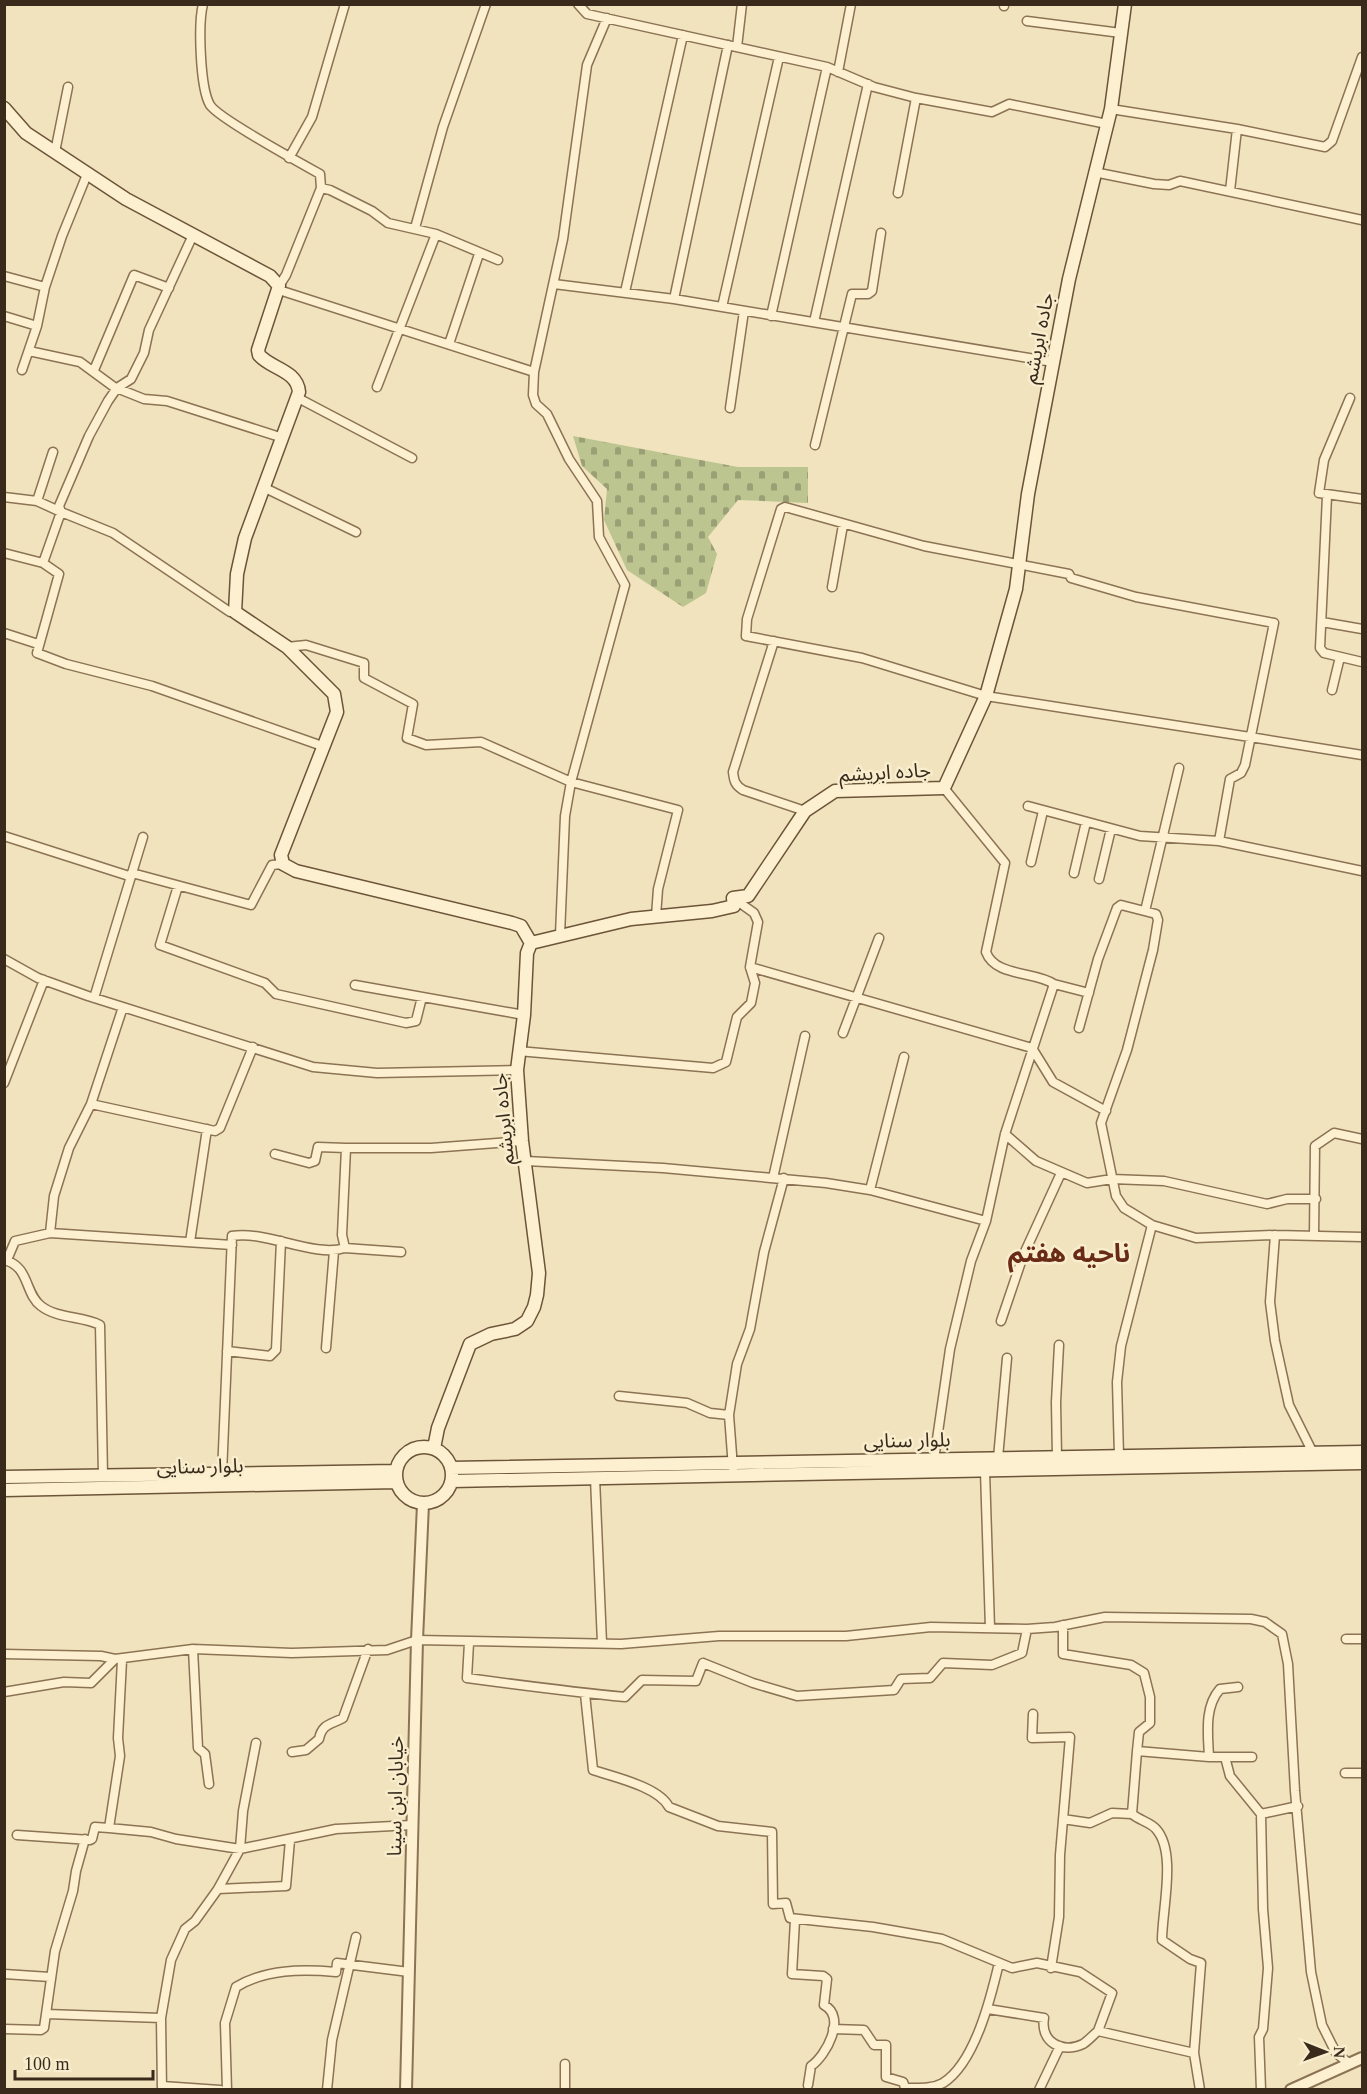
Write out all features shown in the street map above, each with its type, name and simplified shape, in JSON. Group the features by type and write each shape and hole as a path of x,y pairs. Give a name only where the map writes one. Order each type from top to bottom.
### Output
{"main road":[{"name":"جاده ابریشم","path":"434,1448 457,1374 470,1344 491,1334 515,1329 527,1321 534,1307 539,1274 522,1141 517,1070 524,1015 527,953 531,943 560,934 656,916 712,911 734,906 734,898 748,896 805,811 836,791 944,788 986,696 1005,634 1053,362 1095,172 1112,109 1125,4"},
{"path":"4,108 26,133 88,172 126,200 270,276 279,288 258,350 262,359 290,375 298,384 298,398 244,538 237,574 235,612 287,647 334,694 337,712 281,855 284,864 296,871 512,923 521,926 531,943"},
{"path":"434,1448 445,1456 451,1468 452,1482 444,1495 423,1504 409,1500 396,1477 401,1458 412,1449 434,1448"},
{"name":"بلوار سنایی","path":"451,1468 732,1461 934,1460 1362,1452"},
{"name":"بلوار سنایی","path":"452,1482 1362,1463"},
{"name":"بلوار سنایی","path":"4,1477 222,1474 396,1477"},
{"name":"بلوار سنایی","path":"4,1490 396,1477"}],"street":[{"path":"203,4 199,22 205,92 211,107 289,158 320,174 321,188 279,288 400,330 534,372"},
{"path":"289,158 312,117 345,4"},
{"path":"415,228 443,127 486,4"},
{"path":"578,4 587,14 827,67 868,84 916,98 992,112 1009,104 1107,124"},
{"path":"674,299 742,4"},
{"path":"838,72 851,4"},
{"path":"560,934 565,816 571,782 625,585 599,537 597,501 569,459 547,414 536,404 533,395 534,372 563,239 587,65 607,18"},
{"path":"1028,21 1121,33"},
{"path":"625,292 683,35"},
{"path":"722,307 779,57"},
{"path":"1112,109 1237,129 1308,145 1330,145 1362,57"},
{"path":"771,316 827,67"},
{"path":"814,322 868,84"},
{"path":"55,152 68,87"},
{"path":"898,193 916,98"},
{"path":"1230,190 1237,129"},
{"path":"22,370 62,236 88,172"},
{"path":"1095,172 1154,184 1169,185 1180,181 1362,220"},
{"path":"321,188 351,200 388,223 436,234 479,254 498,260"},
{"path":"815,445 852,294 868,294 872,291 881,233"},
{"path":"377,387 436,234"},
{"path":"43,563 61,512 59,506 71,475 89,436 117,388 131,379 144,353 150,330 193,235"},
{"path":"449,344 479,254"},
{"path":"94,370 134,275 169,288"},
{"path":"4,276 45,287"},
{"path":"554,284 674,299 1053,362"},
{"path":"730,408 744,311"},
{"path":"4,315 37,326"},
{"path":"29,351 80,362 117,388 144,399 167,401 283,438"},
{"path":"298,398 412,458"},
{"path":"1350,398 1324,460 1319,494 1362,499"},
{"path":"36,501 53,452"},
{"path":"265,488 356,532"},
{"path":"1327,496 1320,648 1324,653 1362,662"},
{"path":"4,497 36,501 113,533 230,612 235,612"},
{"path":"1219,841 1230,778 1241,773 1245,765 1250,737 1274,623 1136,597 1071,578 1069,574 924,546 785,507 781,509 758,577 745,633 750,637 903,669 986,696 1250,737 1362,755"},
{"path":"832,587 843,525"},
{"path":"4,553 43,563 59,574 37,653 66,664 152,686 325,747"},
{"path":"1322,622 1362,629"},
{"path":"4,633 38,644"},
{"path":"774,641 734,772 734,780 736,786 743,790 805,811"},
{"path":"287,647 306,645 364,663 364,678 413,704 407,738 426,745 481,742 571,782 678,810 658,889 656,916"},
{"path":"1332,690 1340,657"},
{"path":"1144,911 1164,838 1179,768"},
{"path":"944,788 1005,863 986,952 989,959 999,967 1089,993"},
{"path":"1028,806 1140,836 1219,841 1362,871"},
{"path":"1031,862 1043,811"},
{"path":"1074,873 1086,822"},
{"path":"1099,879 1111,829"},
{"path":"4,836 130,874 178,886 193,887 251,905 272,865 284,864"},
{"path":"94,998 143,837"},
{"path":"178,886 160,945 265,983 276,994 406,1023 416,1021 422,997"},
{"path":"518,1051 713,1068 722,1066 726,1062 737,1017 751,1003 754,983 750,967 758,922 754,914 734,898"},
{"path":"1079,1028 1117,908 1121,905 1158,915 1153,950 1127,1050 1101,1123 1116,1196 1124,1208 1152,1225 1196,1238 1275,1235 1362,1237"},
{"path":"843,1033 879,938"},
{"path":"4,959 44,980 94,998 313,1067 366,1072 517,1070"},
{"path":"750,967 1032,1048 1041,1067 1053,1082 1106,1111"},
{"path":"4,1083 44,980"},
{"path":"934,1460 950,1349 971,1262 986,1221 1005,1134 1054,984"},
{"path":"355,986 524,1015"},
{"path":"50,1233 54,1196 69,1148 91,1104 123,1007"},
{"path":"773,1178 805,1036"},
{"path":"91,1104 215,1131 220,1128 253,1047"},
{"path":"870,1190 904,1057"},
{"path":"190,1242 207,1129"},
{"path":"1314,1236 1315,1146 1334,1133 1362,1139"},
{"path":"1005,1134 1036,1161 1087,1183 1112,1179 1164,1181 1267,1204 1287,1199 1316,1199"},
{"path":"275,1154 309,1163 315,1161 318,1147 431,1148 522,1141"},
{"path":"345,1248 342,1235 346,1148"},
{"path":"526,1161 784,1178 870,1190 986,1221"},
{"path":"1001,1321 1023,1256 1061,1173"},
{"path":"734,1475 729,1415 737,1364 750,1329 764,1252 784,1178"},
{"path":"1119,1456 1117,1382 1121,1346 1152,1225"},
{"path":"103,1475 100,1326 53,1312 41,1306 33,1297 23,1272 6,1260 15,1241 50,1233 232,1245"},
{"path":"222,1474 234,1235 334,1251 345,1248 400,1252"},
{"path":"1275,1235 1270,1302 1275,1341 1289,1405 1312,1453"},
{"path":"227,1351 270,1356 276,1350 281,1241"},
{"path":"326,1348 334,1251"},
{"path":"1057,1457 1056,1402 1059,1345"},
{"path":"998,1458 1007,1358"},
{"path":"619,1396 687,1403 710,1413 729,1415"},
{"path":"985,1471 990,1628"},
{"path":"596,1478 602,1643"},
{"name":"خیابان ابن سینا","path":"406,2090 417,1640 423,1504"},
{"path":"4,1654 101,1656 118,1660 193,1649 292,1653 387,1650 417,1640 469,1643 602,1643 718,1636 846,1636 931,1627 1027,1629 1105,1617 1251,1619 1265,1622 1282,1634 1288,1664 1311,1972 1322,2025 1336,2053 1350,2064"},
{"path":"1063,1625 1063,1654 1131,1665 1144,1673 1150,1697 1150,1723 1139,1732 1132,1814"},
{"path":"469,1643 466,1678 625,1697 642,1680 696,1681 703,1663 753,1683 797,1696 894,1690 901,1679 930,1678 943,1663 992,1665 1022,1653 1027,1629"},
{"path":"1346,1639 1362,1639"},
{"path":"193,1649 198,1748 205,1754 209,1784"},
{"path":"292,1752 306,1750 319,1739 320,1731 324,1726 343,1718 368,1649"},
{"path":"4,1692 64,1682 91,1683 118,1660"},
{"path":"109,1828 120,1756 118,1660"},
{"path":"1209,1757 1208,1713 1213,1696 1220,1689 1238,1687"},
{"path":"585,1694 593,1770 630,1781 665,1799 669,1807 718,1826 772,1832 773,1904 786,1903 790,1918 873,1927 942,1939 1012,1968 1037,1963 1051,1968 1080,1972 1112,1993 1098,2031 1082,2044 1060,2046 1047,2040 1042,2031 1044,2018 988,2008"},
{"path":"1033,1714 1032,1738 1070,1737 1060,1855 1059,1917 1051,1968"},
{"path":"220,2090 162,2088 161,2018 173,1954 185,1929 195,1921 219,1889 240,1849 243,1811 256,1743"},
{"path":"1137,1750 1209,1757 1252,1757"},
{"path":"1225,1757 1230,1776 1261,1814 1263,1909 1268,1968 1263,2029 1259,2037 1261,2090"},
{"path":"1345,1773 1362,1773"},
{"path":"1261,1814 1298,1806"},
{"path":"1064,1819 1090,1823 1112,1813 1132,1814 1156,1828 1166,1848 1162,1940 1190,1959 1201,1963 1194,2053 1200,2090"},
{"path":"17,1835 92,1839 95,1827 151,1832 176,1839 240,1849 336,1829 412,1825"},
{"path":"4,2029 41,2030 47,2013 45,2005 55,1952 85,1839"},
{"path":"219,1889 286,1886 290,1840"},
{"path":"795,1920 792,1974 817,1975 826,1979 824,2005 831,2011 833,2029 825,2052 811,2066 808,2085"},
{"path":"327,2090 332,2040 356,1936"},
{"path":"227,2090 225,2023 236,1987 254,1977 277,1971 336,1972 337,1963 409,1972"},
{"path":"833,2029 864,2030 874,2045 886,2045 886,2077 903,2082 906,2089 930,2087 944,2082 962,2062 988,2008 999,1963"},
{"path":"4,1974 51,1977"},
{"path":"47,2013 161,2018"},
{"path":"1098,2031 1194,2053"},
{"path":"1039,2090 1060,2046"},
{"path":"1291,2090 1362,2058"},
{"path":"565,2064 565,2090"}],"green space":[{"path":"573,436 738,467 808,467 808,503 738,500 708,537 717,554 706,593 683,607 627,570 604,520 607,489 582,466"}],"district":[{"name":"ناحیه هفتم","path":"1069,1253"}]}
